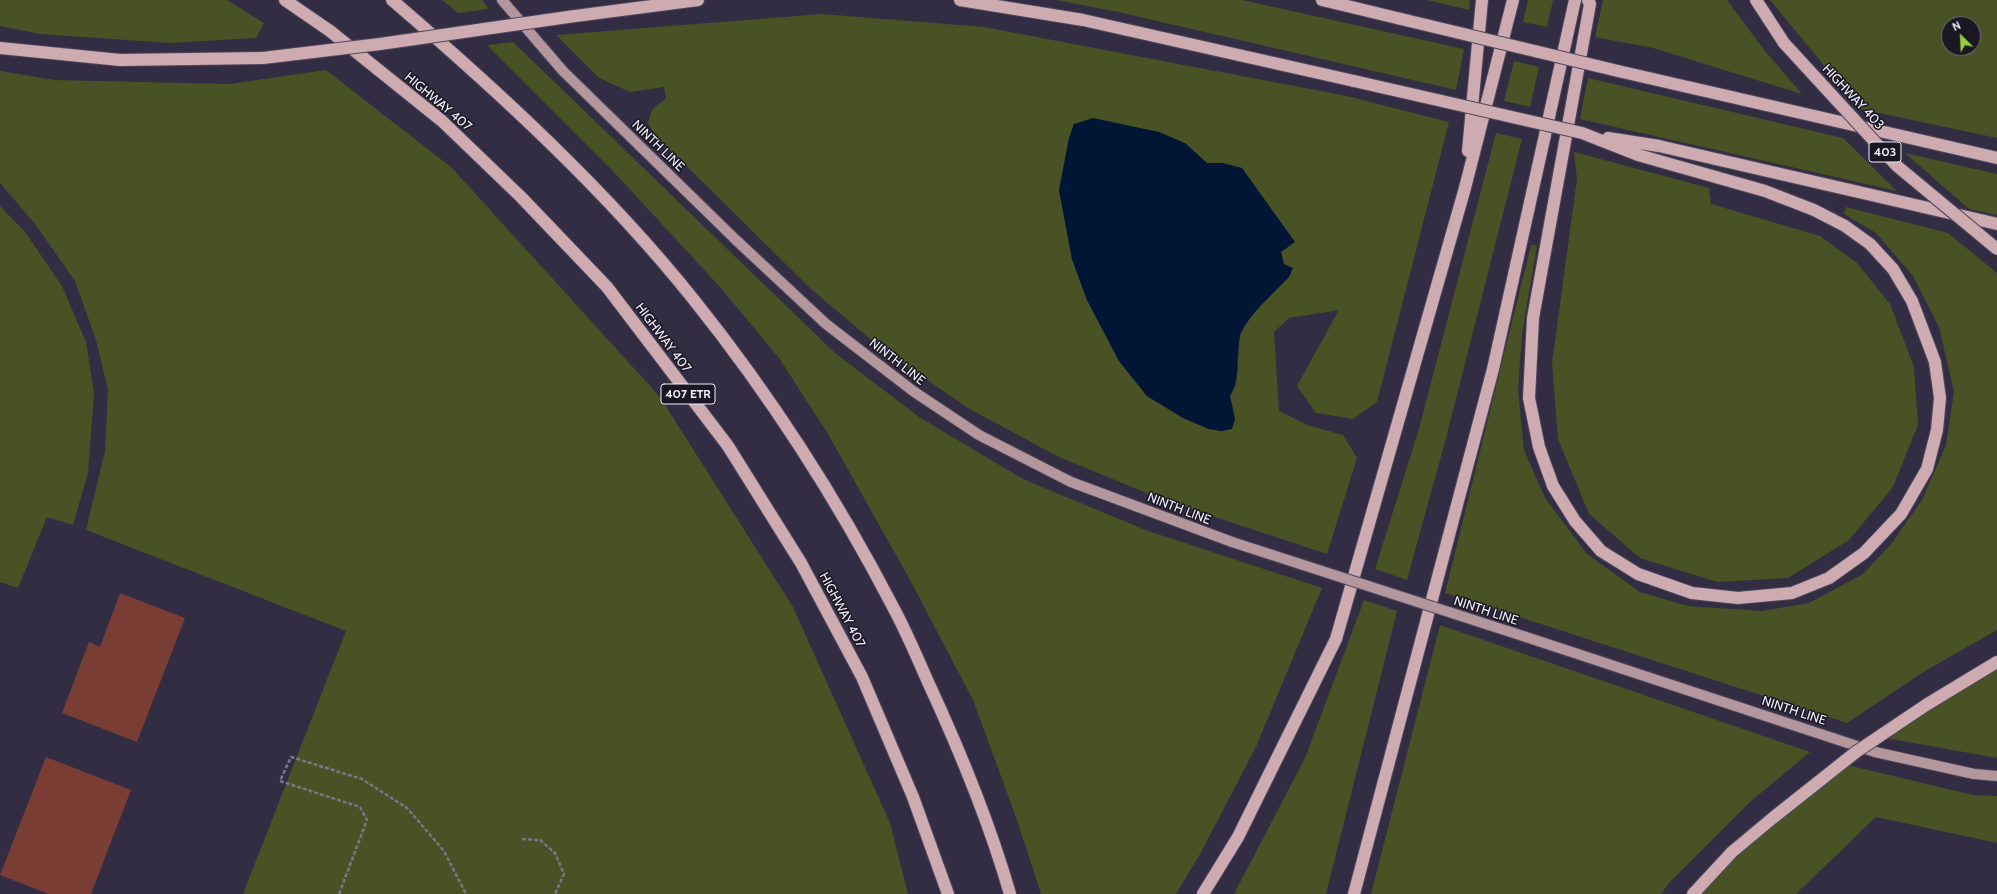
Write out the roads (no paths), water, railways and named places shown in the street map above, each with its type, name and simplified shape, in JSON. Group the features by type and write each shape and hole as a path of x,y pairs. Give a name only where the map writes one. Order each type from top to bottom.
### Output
{"highway":[{"name":"HIGHWAY 407","path":"285,0 330,31 442,121 521,197 607,287 728,446 801,563 862,677 913,797 948,894"},
{"path":"392,0 470,67 609,203 694,300 766,396 836,504 894,608 956,742 1000,861 1010,894"},
{"path":"0,48 120,60 263,58 380,44 698,0"},
{"path":"960,0 1083,20 1582,133 1659,146 1997,224"},
{"path":"1322,0 1997,158"},
{"path":"1345,0 1401,19"},
{"path":"1465,188 1482,0"},
{"path":"1203,894 1238,838 1336,639 1465,188 1513,0"},
{"path":"1354,894 1493,369 1575,0"},
{"path":"1582,133 1638,155 1765,191 1814,210 1845,226 1870,244 1893,269 1912,300 1935,362 1940,398 1937,430 1927,468 1901,514 1864,553 1829,578 1792,593 1738,598 1692,593 1638,574 1601,551 1574,521 1553,486 1539,447 1529,398 1533,318 1590,4 1588,0"},
{"name":"HIGHWAY 403","path":"1756,0 1784,42 1897,166 1997,249"},
{"path":"1693,894 1732,852 1774,816 1856,752 1926,705 1997,662"}],"main road":[{"name":"NINTH LINE","path":"502,0 563,71 736,240 826,324 913,391 979,435 1071,482 1232,542 1875,752 1974,774 1997,776"}],"water":[{"path":"1093,118 1159,132 1185,143 1207,163 1223,163 1242,168 1295,242 1281,252 1284,264 1293,268 1289,277 1269,297 1242,329 1239,344 1236,380 1230,396 1235,419 1232,429 1222,431 1209,429 1183,418 1147,396 1119,361 1087,300 1072,259 1059,190 1069,138 1074,124"}]}
